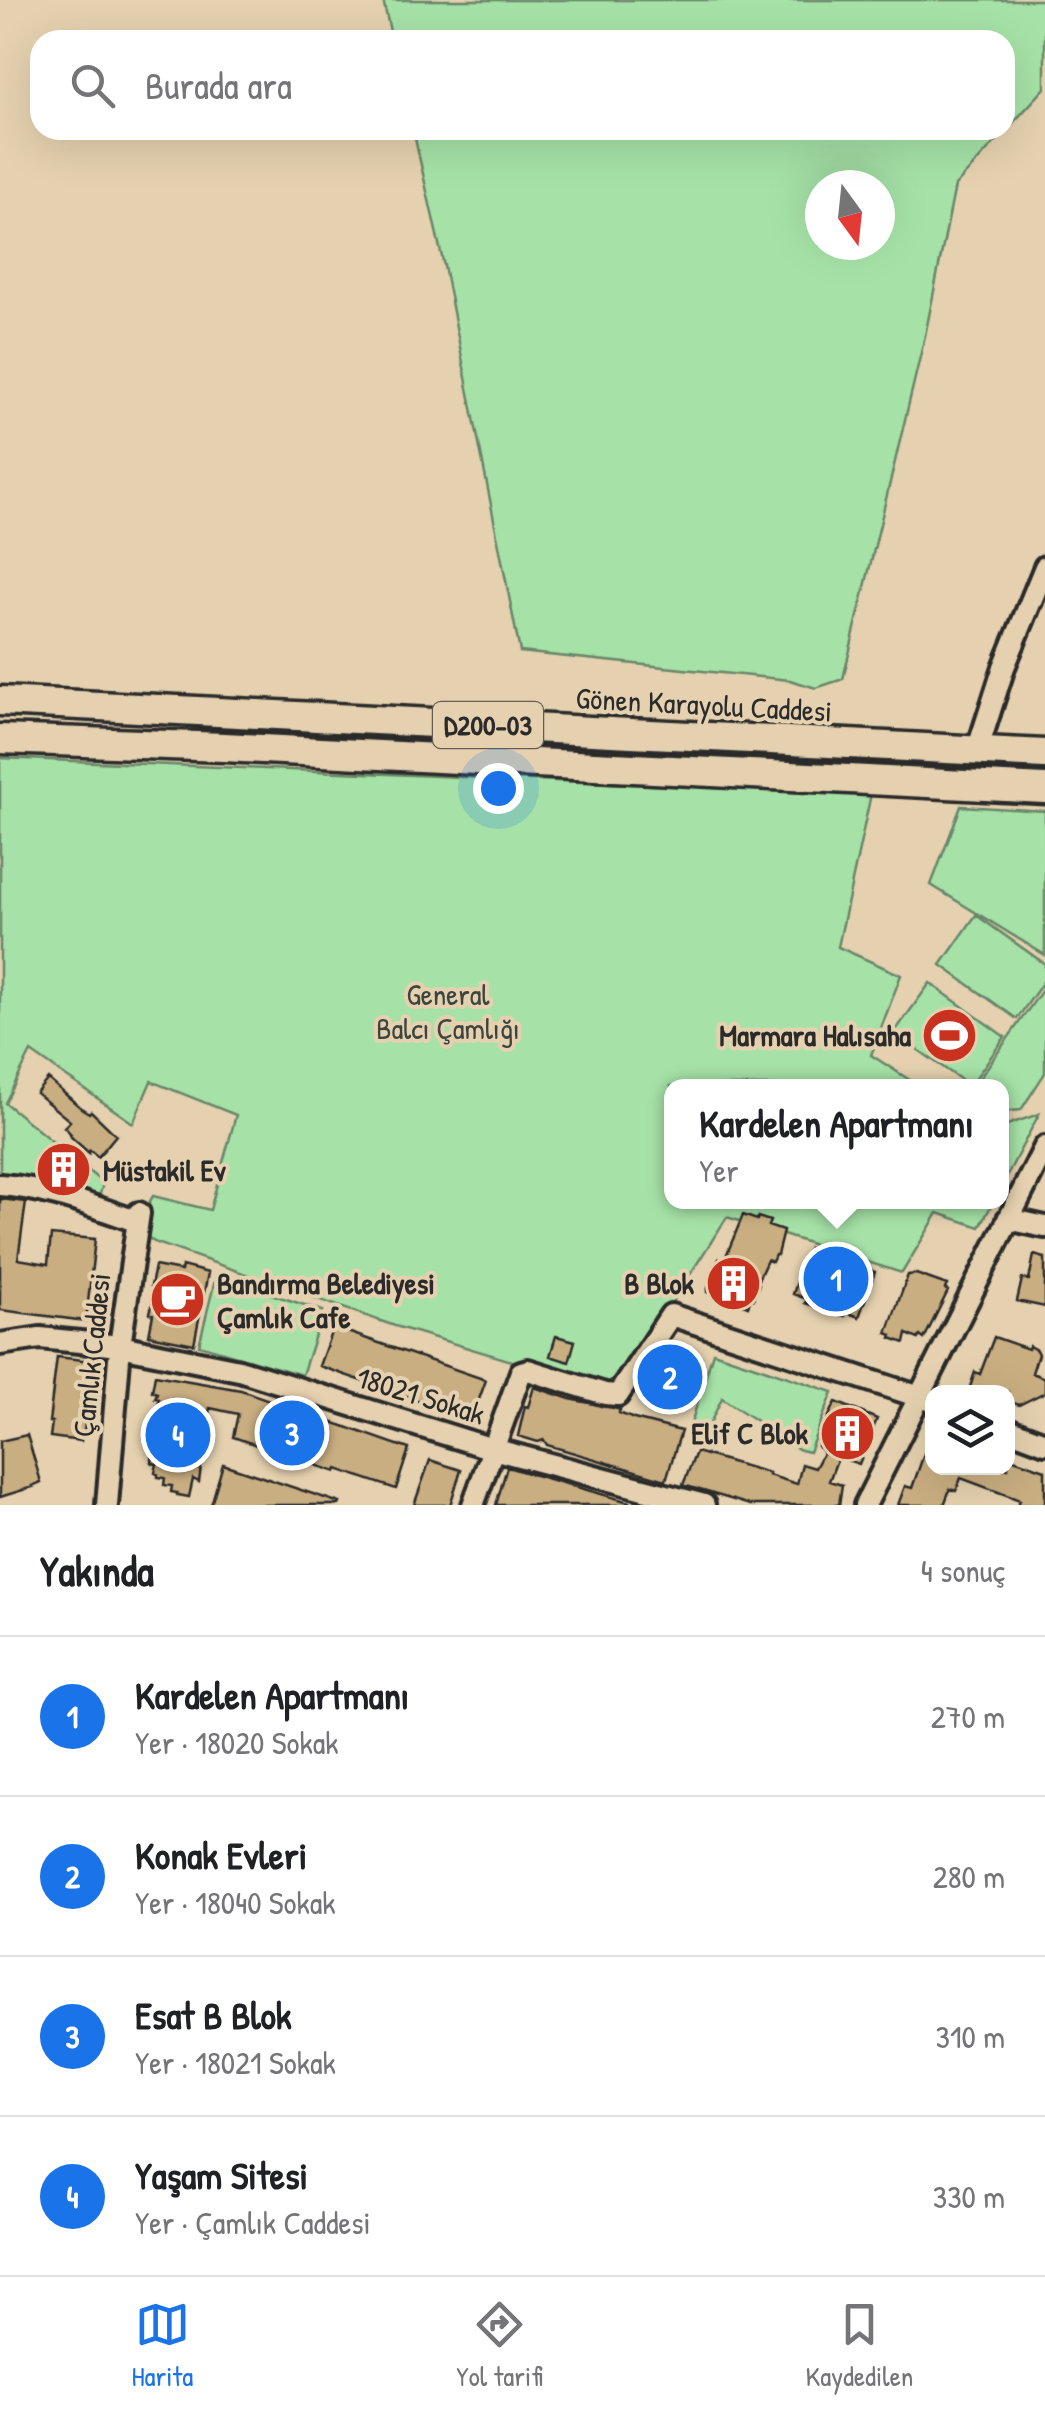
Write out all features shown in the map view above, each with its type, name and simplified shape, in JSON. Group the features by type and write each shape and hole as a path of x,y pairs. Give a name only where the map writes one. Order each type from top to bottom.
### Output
{"highway":[{"name":"Gönen Karayolu Caddesi","path":"0,701 1045,754"},
{"name":"D200-03","path":"0,740 224,747 1045,789"},
{"path":"628,768 694,760 957,771 971,764 977,751"},
{"path":"977,751 977,776 1005,787"},
{"path":"856,780 910,794 1045,804"}],"street":[{"path":"977,751 1004,668 1045,567"},
{"path":"932,1385 1045,1147"},
{"name":"Çamlık Caddesi","path":"0,1185 34,1189 138,1217 120,1346 107,1505"},
{"path":"1008,1219 1045,1228"},
{"path":"474,1505 521,1372 528,1370 618,1395 672,1314 925,1399"},
{"name":"18021 Sokak","path":"0,1344 40,1338 120,1346 239,1370 493,1449 704,1505"},
{"path":"865,1505 925,1401"},
{"path":"1015,1432 1045,1443"}],"green space":[{"path":"383,0 1045,0 1045,88 1015,121 1015,30 390,30"},
{"path":"415,140 997,140 955,186 925,336 843,679 816,688 790,680 520,652"},
{"name":"General Balcı Çamlığı","path":"0,758 871,794 838,947 901,975 871,1055 908,1079 664,1079 664,1209 989,1209 980,1227 938,1213 902,1273 727,1217 659,1323 609,1390 395,1326 154,1242 144,1235 138,1223 153,1196 210,1210 236,1115 151,1081 133,1123 31,1052 5,1103 103,1183 99,1198 0,1176"},
{"path":"961,806 1045,811 1045,955 931,885"},
{"name":"Marmara Halısaha","path":"976,915 1045,964 1045,979 1017,1019 941,965"},
{"name":"Marmara Halısaha","path":"930,983 1005,1037 975,1079 960,1079 894,1033"},
{"path":"1045,986 1045,1073 1021,1110 1009,1111 1009,1079 979,1079"},
{"path":"1039,1114 1009,1172 1009,1124"},
{"path":"216,1276 323,1311 302,1375 199,1345"},
{"path":"713,1352 833,1392 809,1452 800,1450 722,1398 707,1430 691,1424"}],"building":[{"path":"48,1079 116,1135 98,1157 70,1136 64,1127 70,1121 36,1093"},
{"path":"0,1199 26,1202 18,1259 48,1264 51,1235 95,1239 86,1321 0,1310"},
{"path":"743,1215 770,1221 768,1226 783,1231 777,1255 772,1262 767,1260 748,1306 733,1300 731,1305 707,1292 714,1267 719,1259 724,1261"},
{"path":"809,1248 863,1263 862,1267 875,1272 859,1317 805,1303 807,1299 793,1294"},
{"path":"1034,1255 1045,1258 1045,1307 1017,1301 1022,1279 1029,1280"},
{"name":"Bandırma Belediyesi Çamlık Cafe","path":"155,1266 181,1271 182,1266 208,1273 194,1344 149,1335"},
{"path":"908,1275 947,1285 948,1291 924,1339 907,1334 905,1343 887,1333"},
{"path":"333,1327 486,1380 472,1419 319,1366"},
{"path":"556,1336 575,1341 569,1362 550,1356"},
{"path":"994,1337 1028,1349 1029,1346 1038,1354 1032,1373 1045,1378 1045,1392 1019,1405 1015,1404 1015,1385 971,1385 975,1372 980,1374"},
{"path":"667,1345 701,1357 685,1408 639,1392"},
{"path":"57,1357 92,1361 81,1441 50,1437"},
{"path":"155,1375 241,1390 409,1449 396,1489 233,1437 238,1414 210,1408 199,1482 193,1479 189,1497 177,1495 171,1492 172,1486 164,1485 165,1478 158,1477 157,1464 152,1463 151,1440 159,1399 152,1391"},
{"path":"534,1387 681,1431 666,1480 547,1445 544,1440 518,1436"},
{"path":"836,1402 877,1419 859,1464 838,1457 829,1481 842,1485 839,1505 750,1505 683,1485 696,1452 797,1484 802,1464 815,1468 823,1453 818,1446"},
{"path":"27,1435 41,1482 0,1497 0,1441"},
{"path":"925,1451 925,1475 1015,1475 1015,1459 1045,1470 1045,1505 1018,1505 1020,1500 961,1478 956,1491 950,1489 944,1505 898,1505 905,1486 912,1488"},
{"path":"430,1460 461,1470 450,1505 414,1505"},
{"path":"223,1464 340,1503 211,1505"},
{"path":"507,1467 629,1502 629,1505 496,1505"}],"place":[{"name":"Marmara Halısaha","path":"950,1035"},
{"name":"Müstakil Ev","path":"64,1170"},
{"name":"Kardelen Apartmanı","path":"836,1279"},
{"name":"B Blok","path":"733,1283"},
{"name":"Bandırma Belediyesi Çamlık Cafe","path":"178,1300"},
{"name":"Konak Evleri","path":"670,1377"},
{"name":"Esat B Blok","path":"292,1433"},
{"name":"Elif C Blok","path":"847,1433"},
{"name":"Yaşam Sitesi","path":"178,1435"}]}
